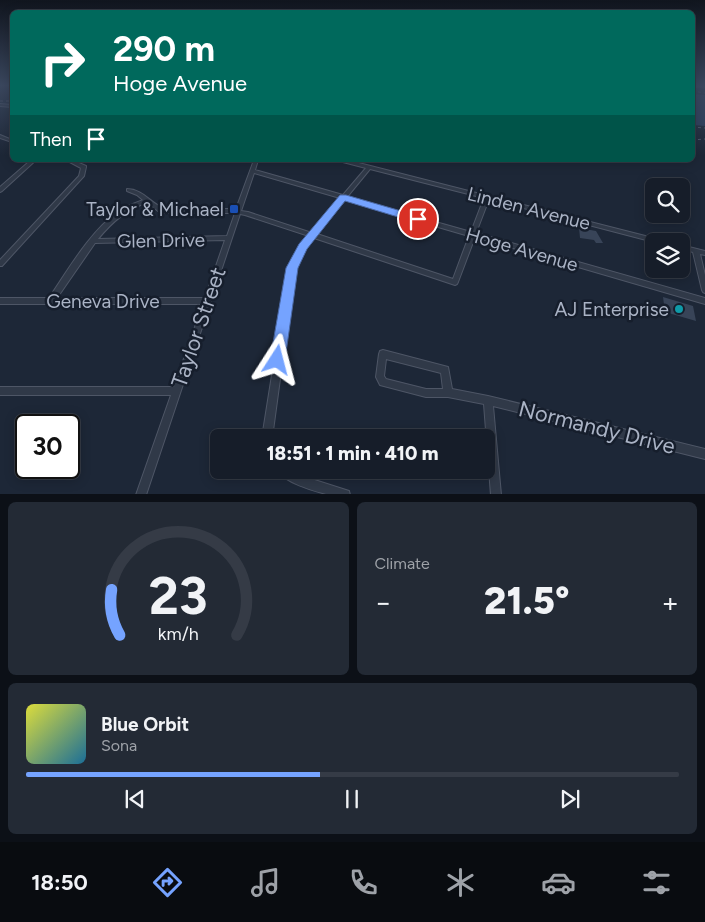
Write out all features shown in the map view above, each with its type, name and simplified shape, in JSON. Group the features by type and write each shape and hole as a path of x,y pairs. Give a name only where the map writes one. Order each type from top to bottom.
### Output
{"street":[{"path":"0,190 32,162"},
{"path":"0,264 81,176 84,167 73,162"},
{"name":"Taylor Street","path":"141,494 255,162"},
{"name":"Linden Avenue","path":"349,162 645,237"},
{"path":"268,429 290,275 297,257 313,234 369,167"},
{"name":"Hoge Avenue","path":"252,171 705,301"},
{"path":"129,190 137,192 165,211 246,213 455,282 487,197"},
{"path":"51,301 95,241 119,214 147,200"},
{"name":"Glen Drive","path":"95,241 228,238"},
{"path":"690,249 705,253"},
{"path":"696,251 705,290"},
{"name":"Geneva Drive","path":"0,301 206,301"},
{"name":"Normandy Drive","path":"448,393 445,370 383,354 380,377 383,382 426,393 448,393 488,400 705,454"},
{"path":"0,391 176,391"},
{"path":"488,400 496,494"},
{"path":"296,479 345,494"}],"water":[{"path":"695,109 705,109 705,126 695,125"}],"building":[{"path":"579,228 596,231 603,243 580,238"},
{"name":"AJ Enterprise","path":"663,297 693,306 696,321 665,312"}],"railway":[{"path":"695,127 705,128"},
{"path":"695,140 705,139"}],"place":[{"name":"Taylor & Michael","path":"234,209"},
{"name":"AJ Enterprise","path":"679,309"}],"route":[{"path":"277,360 292,268 303,247 343,198 418,219"}]}
